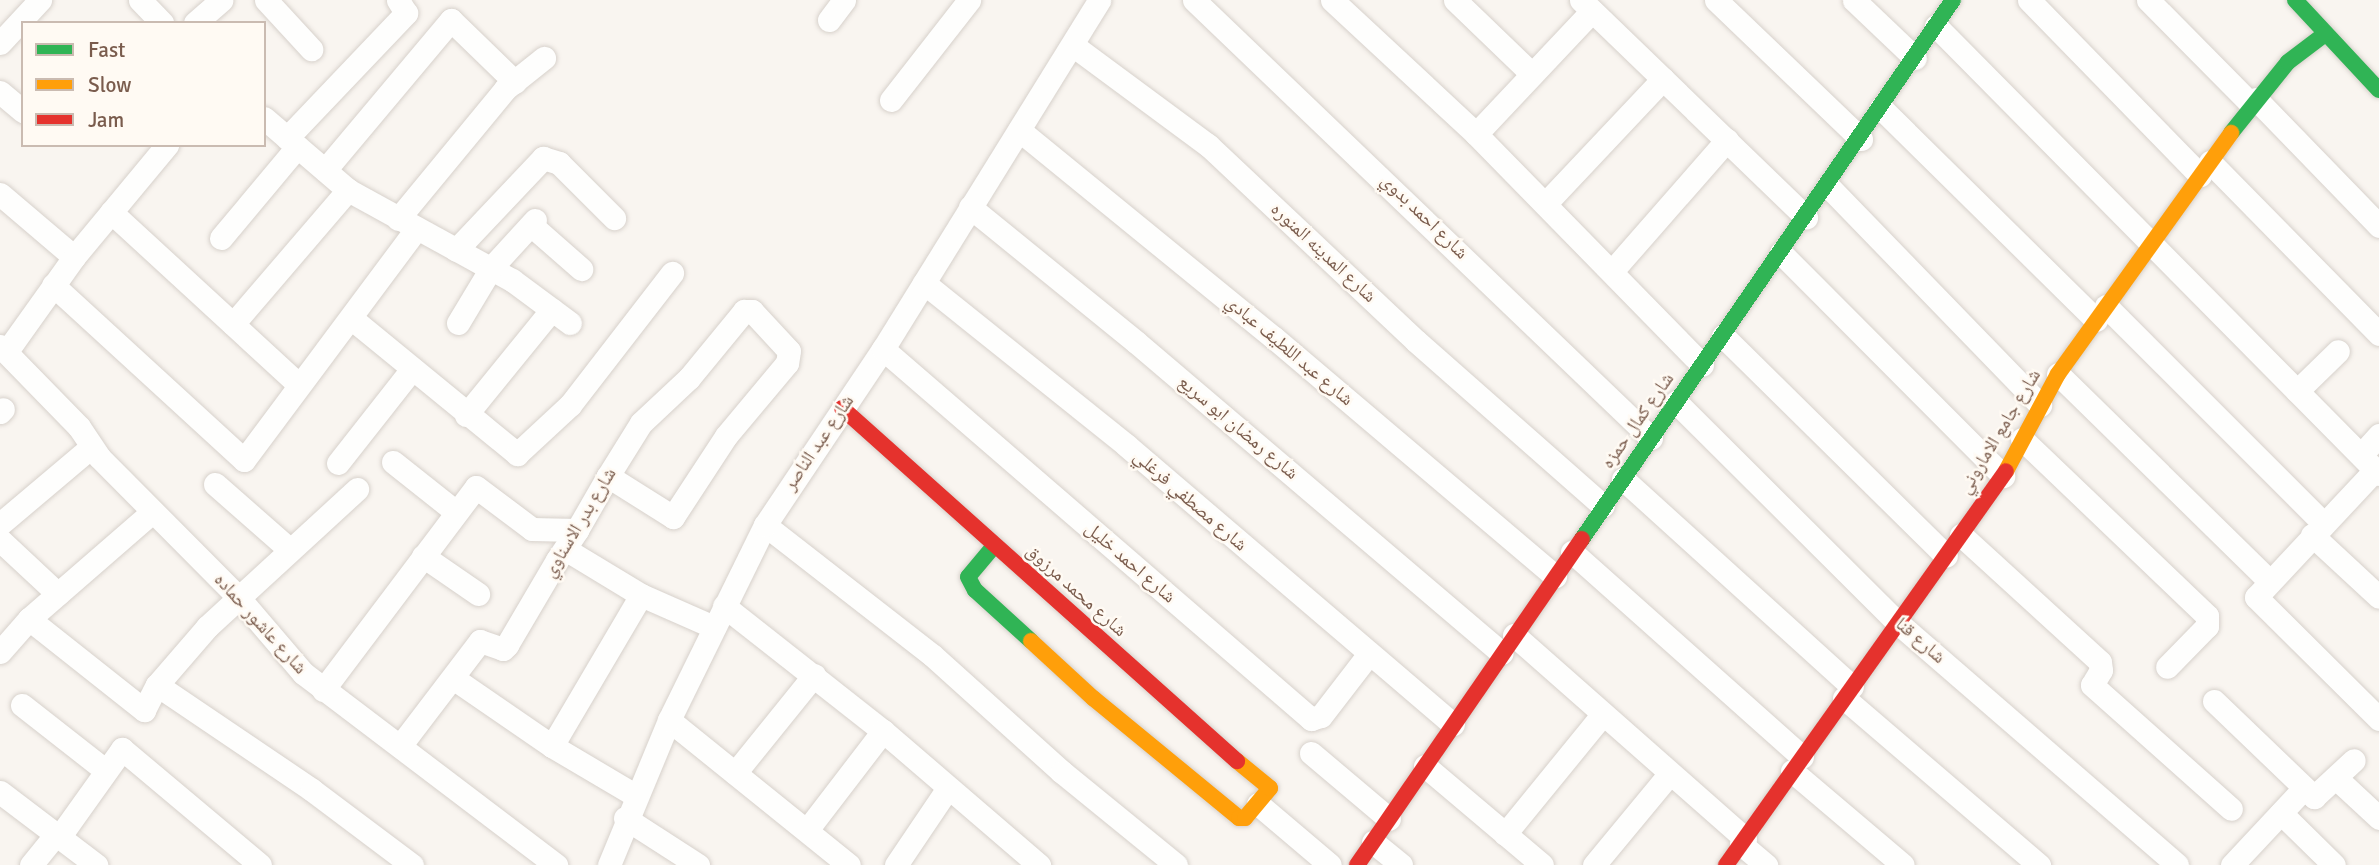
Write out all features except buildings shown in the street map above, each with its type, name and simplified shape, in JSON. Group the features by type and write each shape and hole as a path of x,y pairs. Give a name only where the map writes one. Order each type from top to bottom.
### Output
{"street":[{"path":"0,43 40,0"},
{"path":"141,0 158,21"},
{"path":"197,21 221,0"},
{"path":"266,0 311,48"},
{"path":"221,238 292,142 406,13 398,0"},
{"path":"830,20 844,0"},
{"path":"891,100 969,0"},
{"path":"1074,46 1099,0"},
{"name":"شارع احمد بدوي","path":"1194,0 1651,438"},
{"path":"1332,0 1476,134 1613,270 1702,365"},
{"path":"1455,0 1532,74"},
{"path":"1716,0 1861,139"},
{"path":"1854,0 1914,58"},
{"name":"شارع كمال حمزه","path":"1357,865 1603,506 1861,139 1953,0"},
{"path":"2029,0 2379,334"},
{"path":"2148,0 2379,226"},
{"path":"1476,134 1532,74 1586,5 1806,217"},
{"path":"2305,5 2325,34 2379,90"},
{"path":"324,170 451,20 515,82"},
{"path":"1936,26 2372,466"},
{"name":"شارع جامع الاماروني","path":"1726,865 2003,476 2058,374 2205,168 2253,102 2288,62 2325,34"},
{"name":"شارع عبد الناصر","path":"609,865 625,818 669,720 765,525 883,349 1074,46"},
{"name":"شارع المدينه المنوره","path":"1074,46 1208,145 1416,341 1603,506"},
{"path":"53,285 244,460 351,318 407,224 515,82 544,58"},
{"path":"1545,204 1663,79"},
{"path":"0,92 21,109"},
{"path":"1881,108 2101,313 2317,529 2379,597"},
{"path":"266,120 348,190 491,268 561,316 466,415"},
{"name":"شارع عبد اللطيف عبادي","path":"1019,130 1555,576"},
{"path":"1613,270 1727,140"},
{"path":"4,349 74,257 165,147"},
{"path":"456,250 543,158 559,163 614,218"},
{"path":"1828,186 2040,405"},
{"path":"233,324 348,190"},
{"path":"0,194 74,257"},
{"name":"شارع رمضان ابو سريع","path":"970,208 1508,644 1603,714 1670,773 1766,865"},
{"path":"111,212 299,385"},
{"path":"458,323 491,268 533,222 581,269"},
{"path":"1781,253 2003,476"},
{"path":"351,318 511,453 523,452 570,405 671,273"},
{"name":"شارع مصطفي فرغلي","path":"924,283 1126,445 1368,655 1453,724"},
{"name":"شارع بدر الاسناوي","path":"400,746 480,641 503,649 507,645 608,476 646,416 689,377 744,311 752,311 789,351 790,358 726,436 673,517 608,476"},
{"path":"1723,336 1946,556"},
{"name":"شارع عاشور حماده","path":"4,349 79,427 91,447 152,512 239,597 303,673 555,865"},
{"name":"شارع احمد خليل","path":"883,349 1311,719 1321,716 1368,655"},
{"path":"2297,391 2338,351"},
{"path":"338,463 412,369"},
{"path":"2058,374 2268,580"},
{"name":"شارع قنا","path":"1676,402 1898,623 2177,865"},
{"name":"شارع محمد مرزوق","path":"842,408 994,546 1270,788 1258,804"},
{"path":"2379,435 2372,466 2258,591 2259,602 2379,719"},
{"path":"2022,439 2207,616 2207,626 2167,667"},
{"path":"0,524 91,447"},
{"path":"393,462 456,512"},
{"path":"1623,479 1848,692 2039,865"},
{"path":"215,484 290,550"},
{"path":"323,690 477,486 526,526 578,530"},
{"path":"29,619 144,710 157,685 239,597 358,489"},
{"path":"0,652 29,619 152,512"},
{"path":"765,525 932,655 1062,772 1176,865"},
{"path":"1961,535 2100,662 2101,670 2092,685 2231,809"},
{"path":"0,540 58,594"},
{"path":"994,546 968,577 975,590 1093,698 1239,818 1258,804 1329,865"},
{"path":"565,549 641,595 719,616 814,675 948,788 1012,856 1038,865"},
{"path":"1572,552 1903,865"},
{"path":"424,555 478,594"},
{"path":"552,746 641,595"},
{"path":"735,773 814,675"},
{"path":"453,678 552,746 635,795"},
{"path":"157,685 312,790 412,865"},
{"path":"2214,701 2304,788 2318,797 2354,760"},
{"path":"22,705 105,770"},
{"path":"1505,834 1603,714"},
{"path":"669,720 849,865"},
{"path":"807,830 883,731"},
{"path":"31,865 58,835 123,749 260,865"},
{"path":"1311,753 1389,819"},
{"path":"1425,766 1542,865"},
{"path":"1594,865 1670,773"},
{"path":"2336,778 2379,818"},
{"path":"896,865 948,788"},
{"path":"2232,865 2304,788"},
{"path":"0,792 96,865"},
{"path":"2281,813 2334,865"},
{"path":"625,818 698,865"},
{"path":"1373,842 1401,865"}],"traffic: fast":[{"path":"1582,539 1953,0"},
{"path":"2295,0 2379,90"},
{"path":"2231,133 2288,62 2325,34"},
{"path":"994,546 968,577 975,590 1031,641"}],"traffic: slow":[{"path":"2006,471 2058,374 2231,133"},
{"path":"1031,641 1093,698 1239,818 1245,818 1270,788 1237,761"}],"traffic: jam":[{"path":"842,408 1237,761"},
{"path":"1726,865 2006,471"},
{"path":"1357,865 1582,539"}]}
